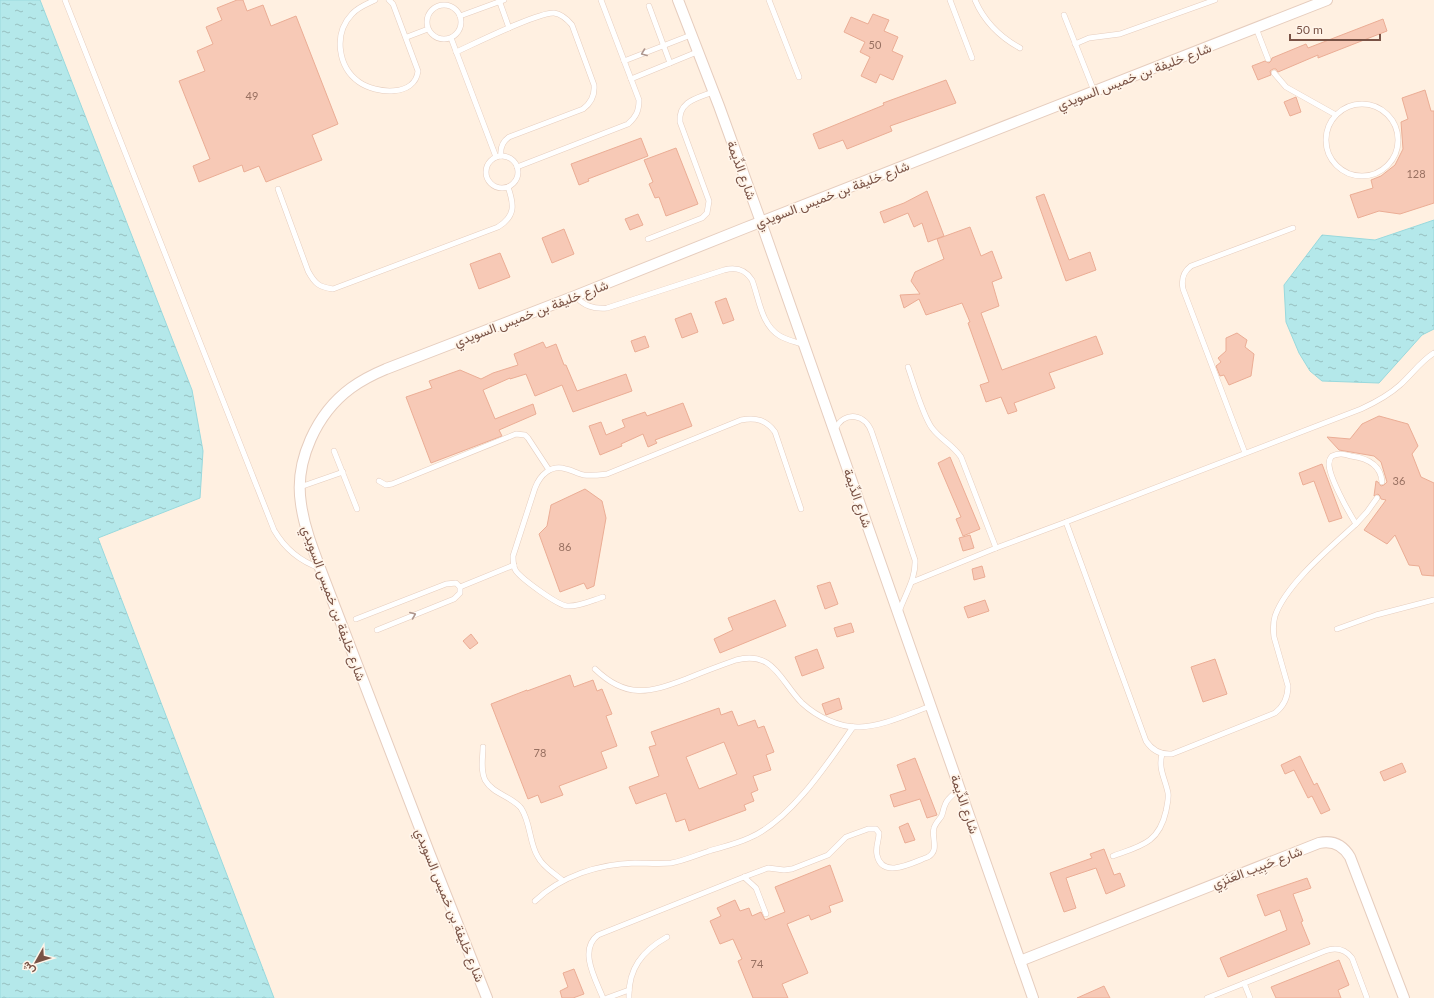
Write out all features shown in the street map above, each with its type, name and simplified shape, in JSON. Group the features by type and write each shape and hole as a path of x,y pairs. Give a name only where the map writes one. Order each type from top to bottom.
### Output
{"street":[{"name":"شارع الدِّيمة","path":"678,0 805,345 1033,998"},
{"name":"شارع خليفة بن خميس السويدي","path":"487,998 429,852 320,568 304,520 300,502 300,487 301,473 306,452 313,434 323,417 336,401 351,388 368,377 386,369 1327,0"},
{"name":"شارع حَبِيب العَنَزِي","path":"1020,961 1319,843 1331,842 1342,847 1350,857 1404,998"}],"lane":[{"path":"65,0 274,530 282,543 293,554 301,560 320,568"},
{"path":"375,0 359,7 345,24 341,34 341,56 345,66 360,82 370,88 380,90 397,90 411,85 416,78 418,71 407,37 393,4 388,0"},
{"path":"517,167 628,124 633,120 639,107 639,100 601,0"},
{"path":"769,0 799,77"},
{"path":"950,0 972,58"},
{"path":"975,0 983,14 998,33 1008,42 1020,48"},
{"path":"1075,44 1089,38 1120,34 1215,0"},
{"path":"460,16 501,1 509,28"},
{"path":"441,5 453,7 457,11 462,22 457,34 446,39 436,37 428,28 428,17 435,7 441,5"},
{"path":"649,6 670,63"},
{"path":"456,52 547,13 561,15 572,25 593,80 595,91 591,102 583,109 509,137 506,140 501,147 499,156 488,163 486,173 490,182 498,188 508,187 517,177 517,167 511,159 499,156"},
{"path":"1064,15 1094,91"},
{"path":"407,37 428,28"},
{"path":"1256,28 1268,60"},
{"path":"624,61 691,35"},
{"path":"451,38 499,156"},
{"path":"631,79 697,52"},
{"path":"1274,73 1286,87 1336,115"},
{"path":"648,239 702,218 708,213 709,201 680,122 680,117 686,104 713,92"},
{"path":"1356,104 1368,104 1380,109 1389,116 1395,126 1398,138 1397,150 1392,160 1384,169 1373,174 1361,176 1350,174 1339,168 1331,159 1327,148 1326,136 1329,125 1336,115 1345,108 1356,104"},
{"path":"278,189 308,271 313,280 322,287 333,289 504,224 510,218 513,207 513,202 508,187"},
{"path":"1245,453 1183,289 1182,280 1185,272 1191,266 1293,228"},
{"path":"575,296 580,301 593,308 607,308 724,270 735,268 740,269 750,275 765,320 769,326 780,336 805,345"},
{"path":"912,582 996,548 1371,404 1399,386 1424,360 1434,353"},
{"path":"908,367 932,428 953,446 961,457 996,548"},
{"path":"834,430 837,424 848,417 861,418 870,427 913,552 916,568 912,582 898,613"},
{"path":"603,597 574,606 563,605 551,599 515,570 513,556 538,481 542,474 549,470 564,468 584,475 607,474 741,420 749,418 756,419 770,426 775,432 801,510"},
{"path":"379,481 386,485 392,484 516,434 524,435 528,438 549,470"},
{"path":"334,451 357,509"},
{"path":"1356,524 1340,496 1329,469 1330,458 1340,454 1365,458 1374,464 1380,473 1382,482"},
{"path":"300,487 343,472"},
{"path":"1066,522 1146,741 1153,749 1162,754 1168,754 1275,713 1286,702 1288,686 1274,637 1273,630 1275,616 1294,584 1356,524 1367,512 1376,498"},
{"path":"460,587 514,565"},
{"path":"356,619 446,584 456,583 460,587 460,593 454,599 377,630"},
{"path":"1337,629 1376,615 1434,600"},
{"path":"595,669 606,679 618,686 632,690 646,691 664,688 746,657 756,658 773,666 802,703 817,714 830,721 844,726 853,727 874,726 931,706"},
{"path":"535,900 562,880 584,872 618,865 672,862 749,838 766,829 785,814 826,766 853,727"},
{"path":"483,747 482,766 486,780 496,791 513,801 521,808 525,817 533,848 538,858 544,866 562,880"},
{"path":"1114,856 1147,843 1158,833 1164,820 1169,795 1160,767 1162,754"},
{"path":"603,998 588,956 589,948 595,938 768,868 784,870 792,869 820,859 832,852 841,841 871,828 876,829 879,833 877,854 880,862 887,867 895,868 928,857 934,852 935,849 933,831 943,812 945,803 960,789"},
{"path":"744,877 756,888 766,914"},
{"path":"629,998 631,976 636,964 644,953 667,937"},
{"path":"1207,998 1325,951 1337,948 1348,953 1352,958 1367,998"},
{"path":"1244,983 1250,998"},
{"path":"607,998 629,990"}],"water":[{"path":"0,0 40,0 192,390 203,451 200,498 98,538 274,998 0,998"},
{"path":"1434,220 1434,329 1422,335 1379,383 1322,381 1310,371 1299,353 1286,322 1284,285 1322,235 1375,240"}],"building":[{"path":"237,0 243,0 247,11 263,5 271,26 296,16 338,124 312,135 322,160 266,182 259,166 244,172 242,165 199,182 193,166 210,159 179,81 205,71 197,51 213,44 206,27 222,20 217,8"},
{"path":"873,14 889,20 884,31 898,37 892,51 903,56 893,80 880,74 876,83 861,76 870,57 860,52 865,42 844,32 851,17 868,24"},
{"path":"1383,19 1387,31 1318,58 1318,55 1278,72 1276,69 1273,69 1270,71 1271,75 1258,80 1252,66 1265,61 1269,63 1272,58 1306,44 1308,48"},
{"path":"946,80 956,103 890,126 892,131 847,149 843,140 819,149 813,134 884,105 883,103"},
{"path":"1425,90 1431,111 1434,111 1434,203 1400,214 1379,211 1358,218 1350,195 1373,188 1371,180 1381,176 1395,165 1403,149 1401,122 1408,119 1402,98"},
{"path":"1296,97 1301,112 1290,116 1284,102"},
{"path":"641,138 648,156 588,179 589,181 579,185 571,164"},
{"path":"676,148 698,204 666,216 659,197 655,198 649,184 653,182 644,160"},
{"path":"927,191 944,236 928,242 922,223 914,227 908,213 884,223 880,212 904,203"},
{"path":"1044,194 1069,260 1090,252 1096,270 1066,281 1036,197"},
{"path":"638,214 643,225 630,230 625,219"},
{"path":"970,227 981,256 992,251 1002,278 992,282 999,306 981,313 1002,370 1096,336 1103,354 1049,373 1055,388 1014,403 1017,411 1008,414 1001,397 986,402 980,385 989,382 968,323 970,322 962,303 926,315 919,299 904,308 900,295 920,294 911,281 915,272 944,259 937,239"},
{"path":"564,229 574,254 552,263 542,238"},
{"path":"500,253 510,277 479,289 470,264"},
{"path":"726,298 734,320 723,324 715,302"},
{"path":"691,313 698,332 682,338 675,319"},
{"path":"1237,333 1247,340 1245,347 1254,354 1251,376 1229,385 1224,375 1220,376 1216,366 1221,362 1218,358 1226,351 1226,338"},
{"path":"645,336 649,347 635,352 631,341"},
{"path":"543,342 546,348 556,344 564,365 566,365 577,391 626,374 632,391 573,412 562,385 535,396 526,374 510,378 483,390 495,419 533,404 536,414 499,430 502,436 431,463 406,397 432,388 429,381 460,370 481,379 493,373 518,365 514,354"},
{"path":"683,403 692,426 655,440 657,443 648,447 643,434 621,444 622,446 600,455 589,426 601,422 606,435 625,427 622,420 645,412 647,416"},
{"path":"1379,416 1408,424 1418,446 1412,454 1421,477 1434,483 1434,576 1422,575 1419,566 1409,565 1395,535 1387,544 1364,530 1386,500 1381,499 1378,494 1374,496 1376,481 1381,486 1387,482 1381,462 1374,456 1339,450 1327,437 1350,439 1362,424"},
{"path":"950,457 980,529 963,536 956,519 961,517 938,463"},
{"path":"1322,464 1342,518 1329,522 1314,481 1303,485 1299,473"},
{"path":"585,489 602,501 606,518 594,586 587,589 584,583 560,592 539,534 547,526 551,505"},
{"path":"970,535 974,548 963,551 959,538"},
{"path":"982,566 985,577 974,580 972,569"},
{"path":"830,582 838,604 825,609 817,586"},
{"path":"775,600 786,626 720,653 714,639 733,630 728,618"},
{"path":"985,600 989,611 968,618 964,607"},
{"path":"851,623 854,632 837,637 834,628"},
{"path":"471,634 478,643 470,649 463,641"},
{"path":"817,649 824,668 802,676 795,657"},
{"path":"1215,659 1227,694 1203,702 1191,667"},
{"path":"570,675 574,687 593,680 597,691 602,689 612,714 606,716 617,746 601,752 607,768 559,786 563,795 541,803 538,795 528,799 491,704"},
{"path":"839,698 842,709 826,715 822,704"},
{"path":"719,708 721,715 732,711 738,726 755,720 758,728 764,726 774,752 766,755 771,770 753,776 758,790 751,793 754,801 744,805 746,810 689,831 685,819 676,822 666,793 636,804 629,787 659,776 649,747 656,745 651,732","holes":["724,742 737,774 699,789 686,757"]},
{"path":"1300,756 1314,785 1317,783 1330,810 1321,814 1312,796 1308,798 1294,770 1285,774 1281,765"},
{"path":"915,758 937,815 927,818 920,799 894,807 890,795 906,790 897,765"},
{"path":"1402,763 1406,772 1384,781 1380,772"},
{"path":"908,823 915,840 905,843 899,827"},
{"path":"1104,849 1114,875 1120,873 1125,886 1106,894 1096,868 1066,878 1076,908 1064,912 1050,873 1092,858 1090,854"},
{"path":"830,865 843,901 829,906 831,912 811,920 809,915 787,924 808,973 782,984 788,998 753,998 738,961 742,959 733,939 720,944 710,921 721,916 717,908 735,900 740,911 749,908 752,916 761,912 765,920 785,912 775,887"},
{"path":"1307,878 1311,888 1293,894 1303,921 1301,922 1310,944 1228,977 1220,958 1287,930 1280,910 1265,916 1257,895"},
{"path":"1339,960 1349,985 1338,990 1341,998 1276,998 1271,987"},
{"path":"574,969 584,994 573,998 562,998 560,991 568,987 563,973"},
{"path":"1104,986 1110,998 1077,998"}]}
